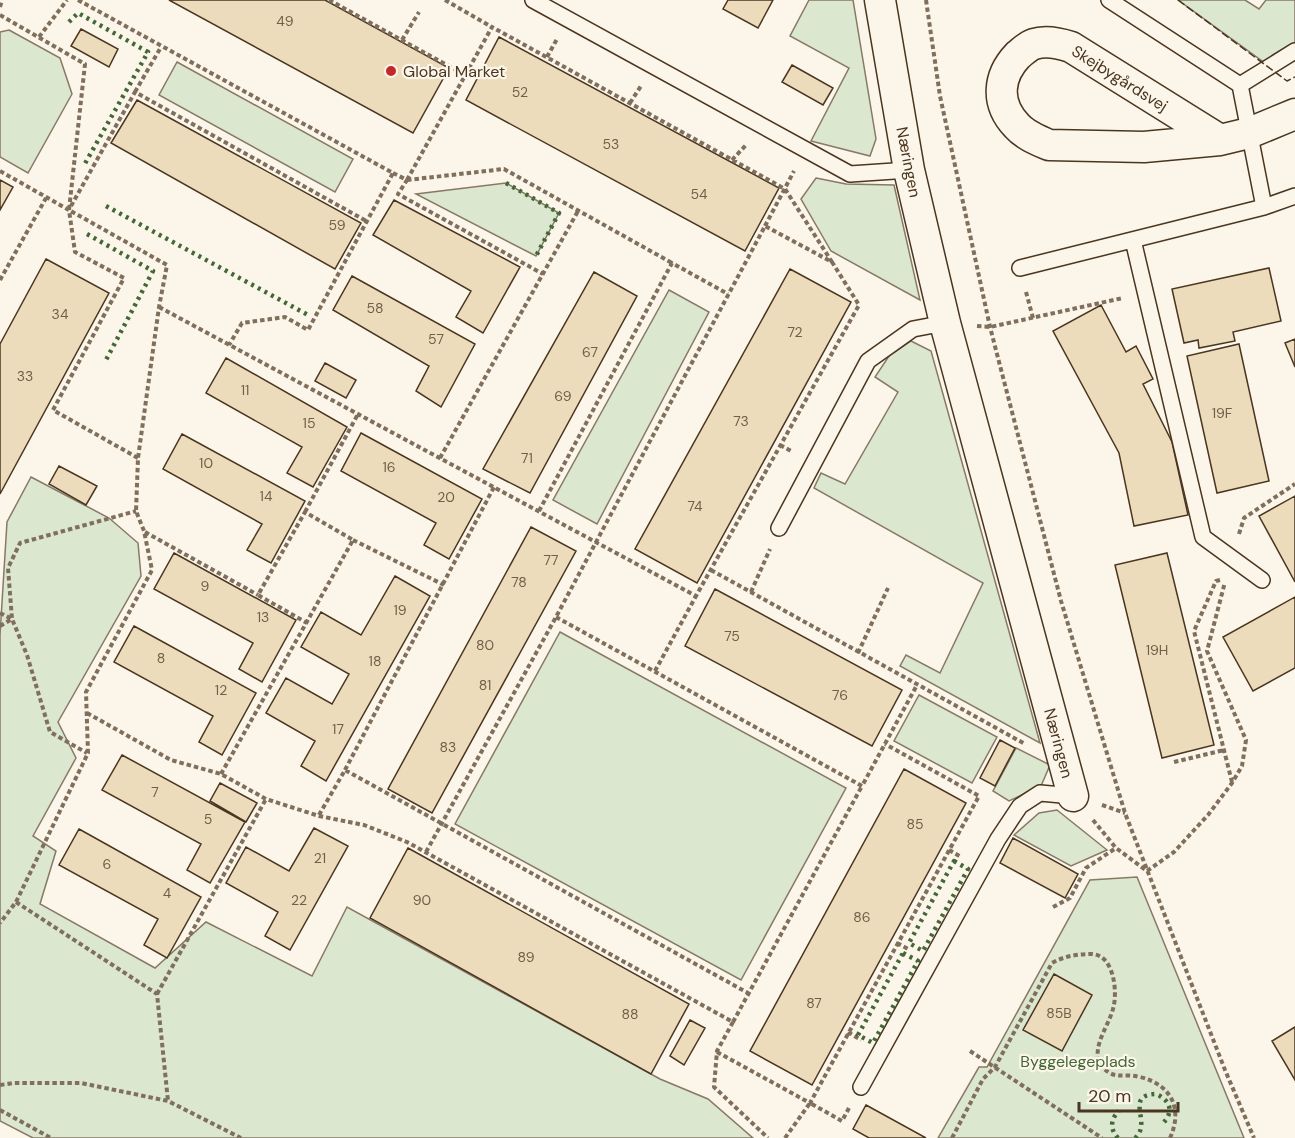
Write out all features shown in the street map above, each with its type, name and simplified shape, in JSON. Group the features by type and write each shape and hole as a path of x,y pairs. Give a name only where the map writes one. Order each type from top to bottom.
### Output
{"street":[{"name":"Næringen","path":"880,0 909,170 945,323 1073,796"},
{"name":"Skejbygårdsvej","path":"1220,140 1071,46 1056,42 1034,44 1023,50 1010,64 1002,83 1004,105 1016,125 1035,139 1048,145 1144,147 1220,140 1249,133 1295,114"}],"lane":[{"path":"1109,0 1240,85 1264,207"},
{"path":"540,2 850,174 909,170"},
{"path":"1240,85 1295,51"},
{"path":"1020,268 1264,207 1295,196"},
{"path":"1133,240 1203,537 1262,580"},
{"path":"780,528 868,361 913,330 945,323"},
{"name":"Næringen","path":"861,1087 998,839 1020,806 1040,793 1073,796"}],"path":[{"path":"0,7 2,0"},
{"path":"39,37 68,0"},
{"path":"78,0 407,180 504,169 728,294"},
{"path":"329,0 465,75"},
{"path":"445,0 784,189 859,305 655,671"},
{"path":"926,0 940,96 990,327 1061,601 1125,813 1225,1070 1254,1138"},
{"path":"402,40 420,12"},
{"path":"0,15 85,64 69,210 75,252 124,278 53,410 138,458"},
{"path":"492,27 398,194 543,274"},
{"path":"69,210 161,47"},
{"path":"135,92 368,222"},
{"path":"0,171 167,265 138,458 136,511 144,531 152,570 86,692 88,753 16,902 0,923"},
{"path":"229,345 243,323 285,317 308,330 393,173"},
{"path":"426,852 556,617 784,189"},
{"path":"0,280 46,198"},
{"path":"440,458 578,211"},
{"path":"765,226 832,262"},
{"path":"539,511 672,263"},
{"path":"945,323 990,327 1147,293"},
{"path":"159,307 696,596"},
{"path":"258,595 358,414"},
{"path":"1232,559 1244,518 1295,484"},
{"path":"319,816 444,585 494,487"},
{"path":"88,753 50,732 27,655 12,619 8,568 20,543 136,511"},
{"path":"305,512 354,540 444,585"},
{"path":"751,592 780,528"},
{"path":"144,531 307,623"},
{"path":"221,774 354,540"},
{"path":"711,570 1029,747"},
{"path":"1147,871 1174,852 1208,815 1232,783 1242,766 1246,740 1207,651 1226,579 1216,581 1194,631 1232,783"},
{"path":"858,653 888,588"},
{"path":"0,613 12,619"},
{"path":"556,617 862,786"},
{"path":"0,626 12,619"},
{"path":"768,1138 714,1087 717,1051 917,685"},
{"path":"86,712 171,760 221,774 266,799 319,816 364,825 407,842 733,1022"},
{"path":"785,1138 810,1103 979,796 885,744"},
{"path":"1174,762 1224,750"},
{"path":"345,770 748,993"},
{"path":"1073,796 1116,848 1147,871"},
{"path":"168,1101 157,994 266,799"},
{"path":"1053,907 1070,898 1086,868 1116,848"},
{"path":"16,902 157,994"},
{"path":"952,1138 983,1079 995,1067 1052,963 1058,959 1079,954 1097,954 1103,957 1108,963 1115,997 1113,1010 1098,1046 1098,1061 1109,1073 1122,1077 1137,1076 1151,1080 1163,1089 1174,1101 1177,1111 1170,1138"},
{"path":"717,1051 842,1121 861,1087"},
{"path":"969,1051 1102,1138"},
{"path":"0,1085 81,1083 168,1101 241,1138"},
{"path":"0,1110 51,1138"}],"green space":[{"path":"809,0 853,0 876,139 870,156 811,141 849,68 790,36"},
{"path":"1178,0 1245,0 1259,9 1266,0 1295,0 1295,43 1265,63"},
{"path":"9,30 60,58 72,94 28,173 0,157 0,32"},
{"path":"177,62 353,159 335,192 159,95"},
{"path":"816,178 846,184 894,185 920,300 831,251 801,199"},
{"path":"506,183 559,213 536,256 416,194"},
{"path":"669,290 709,312 597,524 553,500"},
{"path":"911,341 931,351 1040,743 900,666 906,655 940,673 983,583 814,488 821,473 845,484 898,392 875,377 889,356"},
{"path":"31,477 109,518 138,543 141,576 58,722 76,758 33,836 56,851 40,904 155,968 206,922 312,976 347,907 660,1079 708,1099 753,1138 33,1138 0,1121 0,635 7,522"},
{"path":"560,632 846,788 741,980 455,824"},
{"path":"919,695 997,737 972,783 894,741"},
{"path":"1016,748 1050,765 1041,786 1009,801 993,791"},
{"path":"1057,810 1107,850 1071,866 1014,835 1039,813"},
{"name":"Byggelegeplads","path":"1137,877 1244,1138 938,1138 979,1067 987,1067 1090,880"}],"building":[{"path":"169,0 325,0 449,68 413,133"},
{"path":"728,0 773,0 758,28 723,9"},
{"path":"81,29 118,49 109,67 71,46"},
{"path":"499,37 779,188 745,251 466,100"},
{"path":"792,65 833,88 823,105 782,82"},
{"path":"137,100 361,223 335,269 111,143"},
{"path":"0,180 13,187 0,210"},
{"path":"394,200 520,267 483,333 456,317 471,291 373,235"},
{"path":"46,259 109,293 0,494 0,344"},
{"path":"1269,268 1281,321 1233,332 1235,341 1199,348 1198,340 1184,343 1172,289"},
{"path":"790,269 851,302 697,583 635,549"},
{"path":"594,272 637,296 530,493 483,469"},
{"path":"352,276 475,344 441,407 416,391 429,366 333,310"},
{"path":"1101,305 1126,352 1136,346 1153,379 1143,384 1172,442 1188,515 1134,526 1119,453 1053,331"},
{"path":"1295,339 1295,367 1285,343"},
{"path":"1239,344 1269,481 1217,493 1187,356"},
{"path":"226,358 347,427 313,487 287,473 302,447 206,393"},
{"path":"325,363 356,380 346,398 315,381"},
{"path":"361,433 482,499 449,559 424,545 436,523 341,471"},
{"path":"182,434 305,501 271,563 247,550 262,524 163,469"},
{"path":"59,466 97,486 86,505 49,484"},
{"path":"1295,496 1295,582 1259,516"},
{"path":"531,527 576,551 432,813 388,789"},
{"path":"174,553 296,620 262,682 239,669 253,643 154,589"},
{"path":"1167,553 1214,745 1162,758 1115,565"},
{"path":"395,576 430,596 326,781 301,766 315,741 266,713 286,678 332,704 349,674 301,647 321,612 361,635"},
{"path":"715,589 902,690 872,746 685,646"},
{"path":"1295,597 1295,668 1253,691 1223,637"},
{"path":"134,626 256,693 222,755 199,742 213,716 114,662"},
{"path":"1000,740 1015,748 995,786 980,778"},
{"path":"122,755 245,822 210,883 187,870 201,844 102,790"},
{"path":"904,769 966,803 812,1085 750,1051"},
{"path":"220,783 257,803 246,822 210,801"},
{"path":"314,828 348,846 290,950 265,936 278,912 226,883 246,847 289,871"},
{"path":"79,829 201,897 167,958 144,945 158,919 59,865"},
{"path":"1013,838 1078,874 1065,898 1000,863"},
{"path":"408,848 689,1004 651,1074 370,918"},
{"path":"1054,974 1092,995 1062,1051 1023,1030"},
{"path":"690,1020 705,1028 684,1065 670,1056"},
{"path":"1295,1027 1295,1080 1272,1041"},
{"path":"866,1105 926,1138 869,1138 853,1129"}],"hedge":[{"path":"69,22 78,13 148,52 83,167"},
{"path":"506,183 559,213 536,256"},
{"path":"106,206 310,316"},
{"path":"87,234 153,271 106,360"},
{"path":"954,861 968,869 923,951 909,943 954,861"},
{"path":"903,953 918,961 873,1043 858,1035 903,953"},
{"path":"1135,1138 1140,1132 1141,1099 1146,1096 1156,1094 1165,1099 1170,1110 1164,1122"},
{"path":"1118,1138 1112,1124 1119,1111"}],"fence":[{"path":"1178,0 1287,81 1295,77"}],"place":[{"name":"Global Market","path":"391,71"}]}
